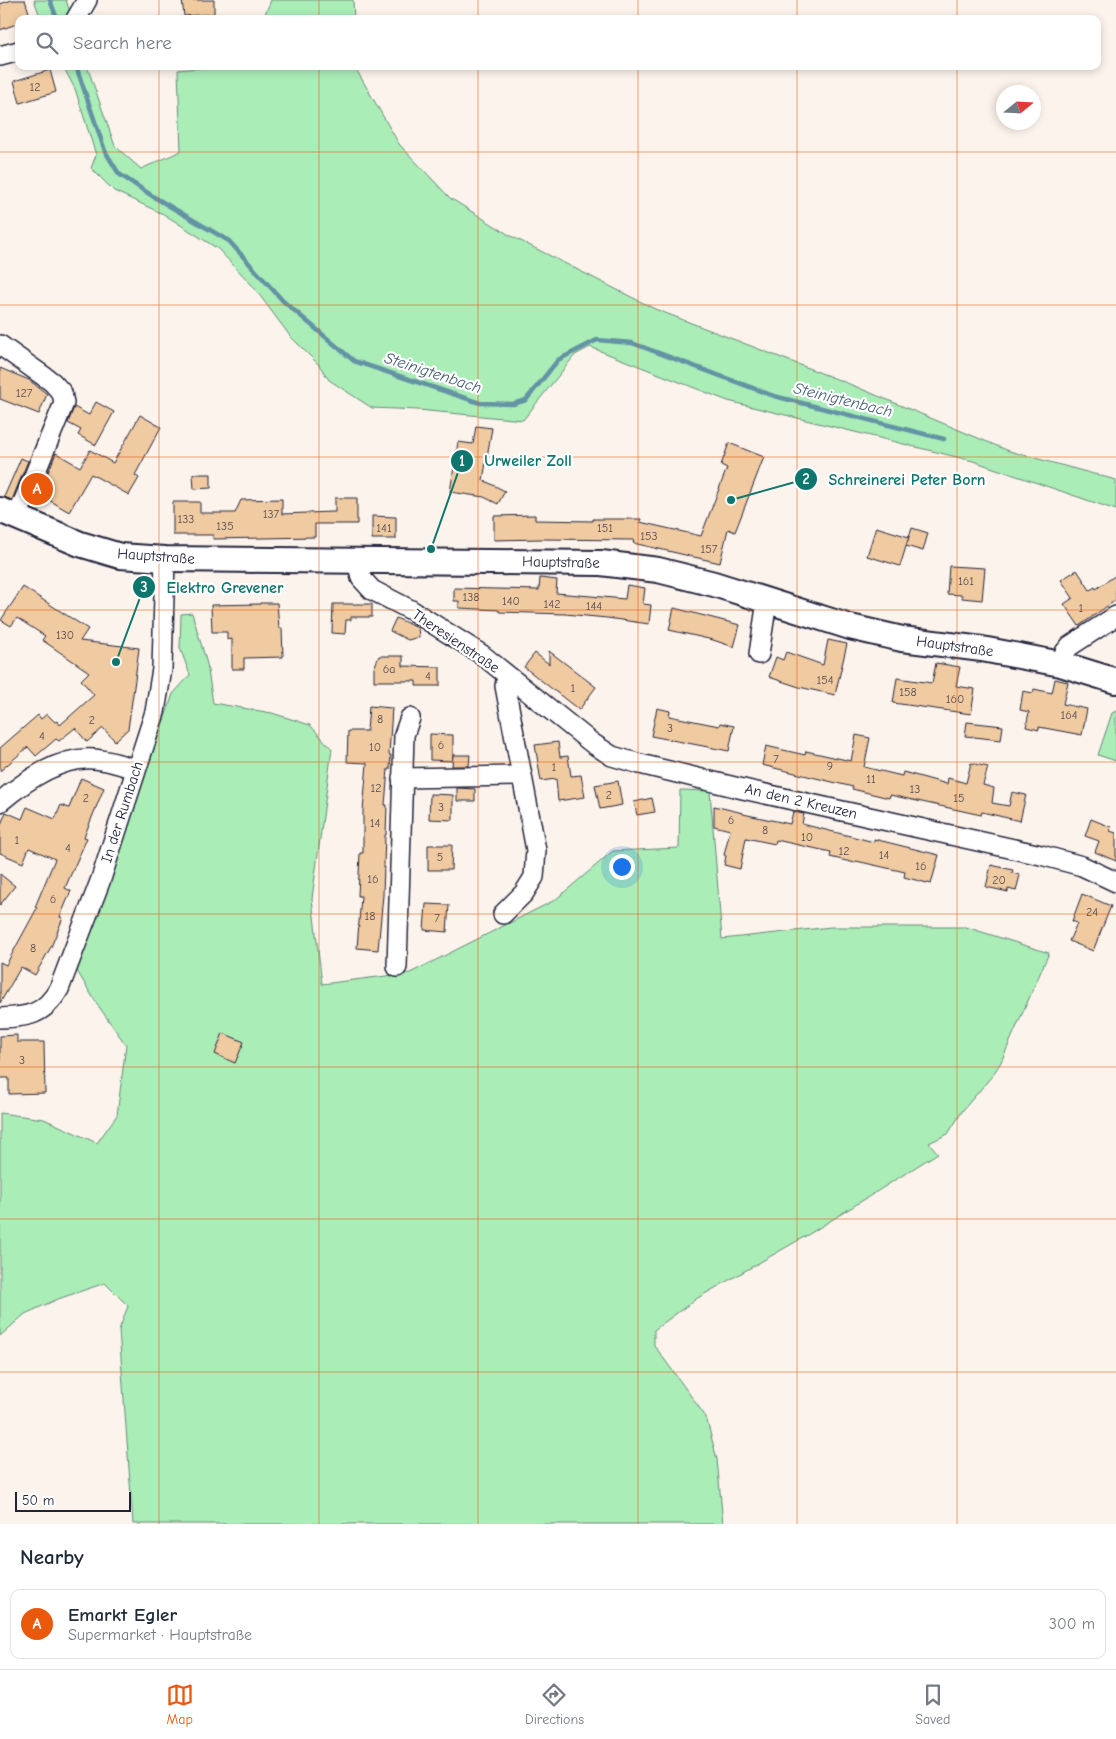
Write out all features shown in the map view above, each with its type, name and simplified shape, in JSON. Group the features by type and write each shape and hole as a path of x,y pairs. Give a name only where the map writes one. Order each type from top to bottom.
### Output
{"main road":[{"name":"Hauptstraße","path":"8,513 80,544 120,556 165,559 601,563 658,570 714,584 850,627 902,639 982,649 1061,664 1116,681"}],"street":[{"path":"78,15 87,0"},
{"path":"0,56 15,52"},
{"path":"0,345 52,382 62,393 64,403 8,513"},
{"name":"In der Rumbach","path":"0,1018 31,1015 43,1009 52,1001 59,989 101,879 155,712 162,669 165,559"},
{"name":"Theresienstraße","path":"357,560 361,578 372,590 411,610 458,639 507,676 505,686 528,798 536,850 534,877 524,893 503,914"},
{"path":"759,654 768,601"},
{"path":"1061,664 1065,652 1070,646 1116,616"},
{"name":"An den 2 Kreuzen","path":"507,676 592,743 612,756 743,789 1041,855 1082,866 1116,882"},
{"path":"397,967 404,735 410,718"},
{"path":"0,802 49,769 72,760 92,759 112,762 135,769"},
{"path":"402,778 522,776"}],"green space":[{"path":"34,0 66,0 70,12 67,15 40,15"},
{"path":"271,0 353,0 354,15 265,15"},
{"path":"65,70 88,70 115,146 141,169 181,151 178,70 357,70 399,144 450,198 511,236 655,309 852,385 1009,451 1116,480 1116,510 973,461 728,401 590,347 575,355 523,420 418,410 372,408 329,380 319,365 290,336 252,285 218,249 165,215 114,191 91,168 96,155 75,89"},
{"path":"192,613 207,664 213,703 272,713 310,725 332,749 312,899 322,984 410,973 555,900 613,851 679,848 680,790 710,791 722,939 831,927 966,927 1049,953 1001,1062 992,1076 963,1110 948,1134 929,1143 938,1153 811,1233 696,1299 654,1330 654,1345 706,1417 717,1459 723,1524 133,1524 119,1330 128,1306 105,1283 58,1299 25,1314 0,1336 0,1113 44,1119 97,1143 117,1115 126,1045 97,1004 77,971 173,694 190,675 180,648 181,614"},
{"path":"1116,711 1116,761 1098,755 1112,713"}],"building":[{"path":"12,0 25,0 30,15 15,15 15,24 0,30 0,4"},
{"path":"182,0 214,0 214,14 184,15"},
{"path":"50,70 56,92 20,103 14,81"},
{"path":"0,368 29,380 47,394 39,414 0,399"},
{"path":"96,402 114,412 96,445 78,435 81,430 68,423 74,407 89,415"},
{"path":"140,415 161,427 135,475 139,478 129,495 91,474 69,512 39,494 56,453 80,467 90,450 113,463"},
{"path":"476,426 492,428 483,480 505,491 498,504 484,497 450,492 458,442 473,444"},
{"path":"729,443 764,457 735,532 728,529 720,563 633,543 634,540 494,540 494,516 535,515 535,520 593,521 593,519 641,519 640,522 701,536 727,468 721,465"},
{"path":"21,458 28,461 12,500 4,497"},
{"path":"193,474 211,474 211,488 194,489"},
{"path":"335,498 357,498 357,524 315,524 315,537 213,539 213,535 173,535 173,502 200,502 200,513 235,513 241,500 282,499 282,514 335,512"},
{"path":"372,516 396,517 396,539 372,539"},
{"path":"876,527 909,537 900,566 867,556"},
{"path":"912,528 928,533 923,551 906,546"},
{"path":"949,566 985,568 982,600 962,598 962,595 947,594"},
{"path":"1077,570 1090,590 1095,587 1096,589 1116,575 1116,600 1079,626 1064,604 1073,598 1061,580"},
{"path":"540,578 557,580 556,593 625,599 627,585 645,588 643,604 651,605 649,624 565,614 499,612 499,610 459,608 459,601 454,601 454,588 539,590"},
{"path":"23,587 88,629 80,641 139,648 135,680 128,729 115,741 103,728 87,742 75,728 59,741 56,739 36,756 28,747 0,771 0,748 38,715 41,719 47,714 60,725 94,695 81,680 89,672 42,640 45,636 17,618 11,626 1,620"},
{"path":"277,603 279,628 282,628 283,657 244,658 244,669 232,669 232,639 227,640 227,632 212,632 211,605"},
{"path":"333,604 372,604 372,617 351,617 351,620 346,620 345,634 332,633"},
{"path":"674,608 740,625 734,647 669,630"},
{"path":"396,618 418,628 419,637 408,640 390,631"},
{"path":"828,640 847,644 835,695 799,687 769,677 776,657 783,660 786,652 823,665"},
{"path":"549,651 596,687 579,710 524,667 535,653 549,664"},
{"path":"379,656 403,656 403,666 440,667 440,686 416,686 416,681 374,681 374,668"},
{"path":"936,663 960,667 956,686 975,689 971,714 893,703 897,678 932,683"},
{"path":"1055,679 1068,682 1063,704 1087,709 1082,735 1039,727 1039,730 1026,727 1029,712 1020,710 1023,691 1033,693 1034,689 1052,693"},
{"path":"369,706 392,708 390,769 388,769 385,805 387,805 383,895 378,950 357,948 361,896 358,896 360,853 363,853 363,811 367,763 347,762 348,731 367,731"},
{"path":"657,708 670,711 669,716 719,726 720,723 734,726 729,751 651,736"},
{"path":"967,722 1003,726 1001,740 965,736"},
{"path":"430,734 453,735 453,761 430,760"},
{"path":"856,735 870,738 864,767 902,776 903,772 947,784 948,778 966,783 971,763 988,767 983,785 994,788 992,803 1009,806 1012,792 1026,795 1020,821 982,812 981,815 890,795 889,798 852,789 853,787 762,765 766,746 805,755 806,751 851,761"},
{"path":"558,742 560,757 568,756 571,776 581,775 585,797 558,801 556,779 541,781 535,745"},
{"path":"453,755 470,755 469,766 452,766"},
{"path":"81,778 104,788 84,837 87,838 65,888 71,891 60,917 63,918 51,947 35,975 21,967 0,1003 0,962 6,965 37,908 35,907 55,859 29,848 23,863 0,853 0,827 6,812 22,819 27,807 55,819 61,805 69,808"},
{"path":"618,781 622,805 600,809 595,785"},
{"path":"457,788 475,789 475,801 457,801"},
{"path":"430,794 453,795 453,820 429,819"},
{"path":"652,798 655,812 637,815 634,802"},
{"path":"714,806 790,824 793,812 804,814 802,824 874,842 874,839 939,855 931,884 904,877 905,872 830,857 831,852 776,840 775,844 746,838 740,869 724,865 726,856 724,855 730,830 714,826"},
{"path":"1091,819 1111,827 1110,831 1116,833 1116,861 1095,852 1099,841 1085,836"},
{"path":"428,845 452,845 451,870 428,870"},
{"path":"991,865 1013,870 1012,873 1020,875 1016,891 1008,889 1008,892 986,887"},
{"path":"0,874 15,886 0,905"},
{"path":"1082,894 1111,906 1093,951 1069,941 1077,923 1072,921"},
{"path":"426,904 449,905 447,932 424,930"},
{"path":"223,1033 244,1042 235,1063 215,1054"},
{"path":"17,1035 17,1042 44,1042 45,1093 9,1094 9,1078 0,1078 0,1036"}],"waterway":[{"name":"Steinigtenbach","path":"50,0 56,15"},
{"name":"Steinigtenbach","path":"77,70 105,151 119,174 229,241 283,301 354,361 480,403 513,404 526,400 558,360 597,340 632,343 774,396 944,439"}],"place":[{"name":"Emarkt Egler","path":"37,489"},
{"name":"Schreinerei Peter Born","path":"731,500"},
{"name":"Urweiler Zoll","path":"431,549"},
{"name":"Elektro Grevener","path":"116,662"}]}
